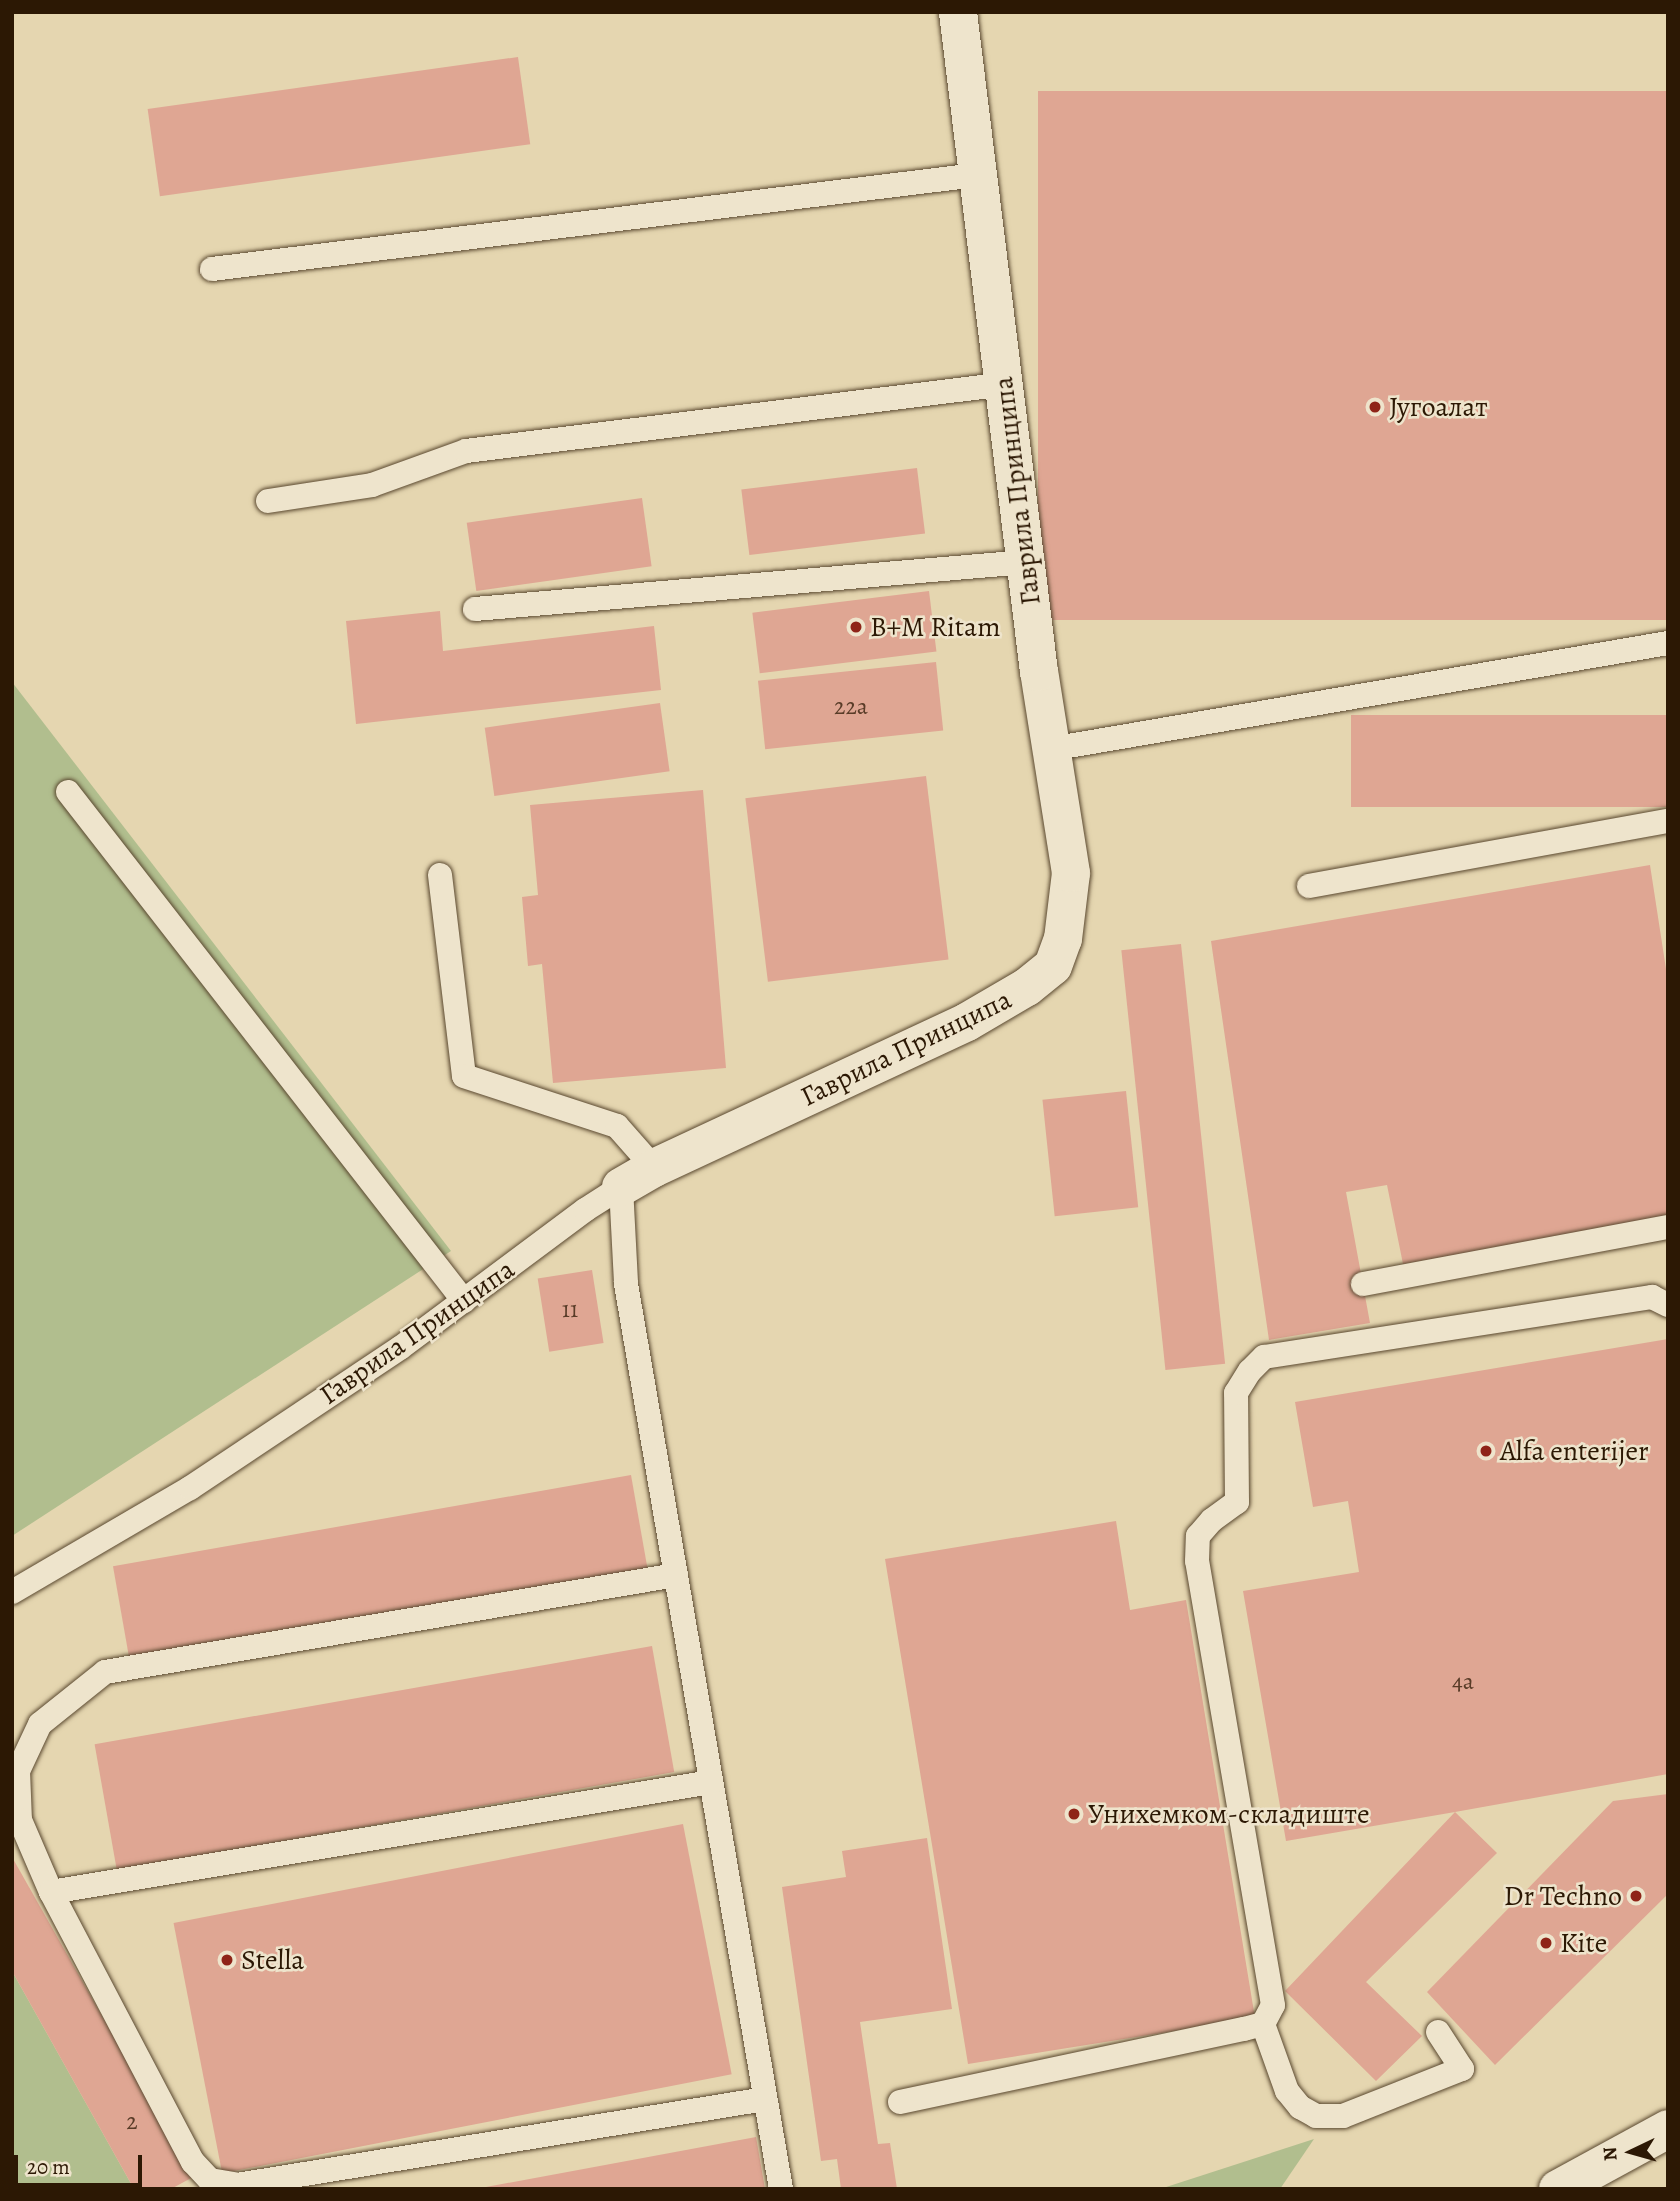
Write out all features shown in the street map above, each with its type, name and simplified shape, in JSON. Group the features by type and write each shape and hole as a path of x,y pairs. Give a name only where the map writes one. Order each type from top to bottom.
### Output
{"street":[{"name":"Гаврила Принципа","path":"621,1187 654,1168 967,1022 1027,987 1053,966 1063,939 1071,873 1025,562 1006,384 976,175 958,12"},
{"path":"1558,2189 1668,2129"}],"lane":[{"path":"212,269 976,175"},
{"path":"268,501 372,485 466,451 1006,384"},
{"path":"475,609 1025,562"},
{"path":"1051,749 1668,643"},
{"path":"68,792 464,1301"},
{"path":"1309,886 1668,821"},
{"path":"440,875 464,1076 617,1126 654,1168"},
{"path":"621,1187 626,1284 781,2189"},
{"name":"Гаврила Принципа","path":"12,1592 190,1488 400,1348 621,1187"},
{"path":"1363,1284 1668,1227"},
{"path":"1438,2032 1462,2069 1343,2116 1316,2116 1300,2107 1287,2091 1263,2024 1273,2005 1197,1561 1198,1536 1212,1520 1237,1502 1236,1393 1250,1371 1264,1357 1660,1301"},
{"path":"676,1575 105,1672 40,1724 18,1771 20,1820 51,1892 193,2162 210,2180 237,2185 765,2099"},
{"path":"51,1892 711,1782"},
{"path":"900,2102 1263,2024"}],"green space":[{"path":"12,682 451,1251 12,1536"},
{"path":"12,1971 134,2189 12,2189"},
{"path":"1314,2139 1280,2189 1160,2189"}],"building":[{"path":"518,57 530,144 160,196 148,109"},
{"name":"Југоалат","path":"1038,91 1668,91 1668,620 1038,620"},
{"path":"917,468 925,534 749,555 741,490"},
{"path":"642,498 652,566 476,591 467,523"},
{"path":"929,591 936,652 760,673 752,613"},
{"path":"440,611 443,651 654,626 661,690 356,724 346,621"},
{"path":"936,662 943,731 765,749 758,681"},
{"path":"660,703 670,771 494,796 485,728"},
{"path":"1351,715 1668,715 1668,807 1351,807"},
{"path":"926,776 949,960 768,982 745,798"},
{"path":"703,790 726,1068 553,1083 542,964 528,966 522,897 538,895 530,805"},
{"path":"1650,865 1668,982 1668,1218 1403,1264 1387,1185 1346,1192 1370,1323 1269,1340 1211,941"},
{"path":"1181,944 1225,1364 1165,1370 1121,950"},
{"path":"1126,1091 1138,1207 1055,1216 1042,1100"},
{"path":"592,1270 604,1343 549,1352 538,1279"},
{"path":"1668,1339 1668,1774 1286,1841 1243,1591 1359,1572 1348,1501 1313,1507 1295,1402"},
{"path":"631,1475 648,1571 130,1662 113,1566"},
{"name":"Унихемком-складиште","path":"1116,1521 1130,1610 1186,1600 1255,2018 968,2064 885,1559"},
{"path":"652,1646 674,1772 117,1870 95,1744"},
{"name":"Kite","path":"1668,1794 1668,1894 1495,2065 1427,1992 1613,1801"},
{"path":"1455,1812 1497,1853 1366,1982 1422,2036 1376,2081 1285,1991"},
{"path":"683,1824 732,2074 222,2173 174,1923"},
{"path":"927,1838 952,2009 860,2022 878,2144 890,2143 897,2189 841,2189 837,2159 821,2161 782,1887 846,1877 842,1851"},
{"path":"12,1857 193,2177 171,2189 134,2189 12,1971"},
{"path":"756,2137 765,2189 486,2187"}],"place":[{"name":"Југоалат","path":"1375,407"},
{"name":"B+M Ritam","path":"856,627"},
{"name":"Alfa enterijer","path":"1486,1451"},
{"name":"Унихемком-складиште","path":"1074,1814"},
{"name":"Dr Techno","path":"1636,1896"},
{"name":"Kite","path":"1546,1943"},
{"name":"Stella","path":"227,1960"}]}
